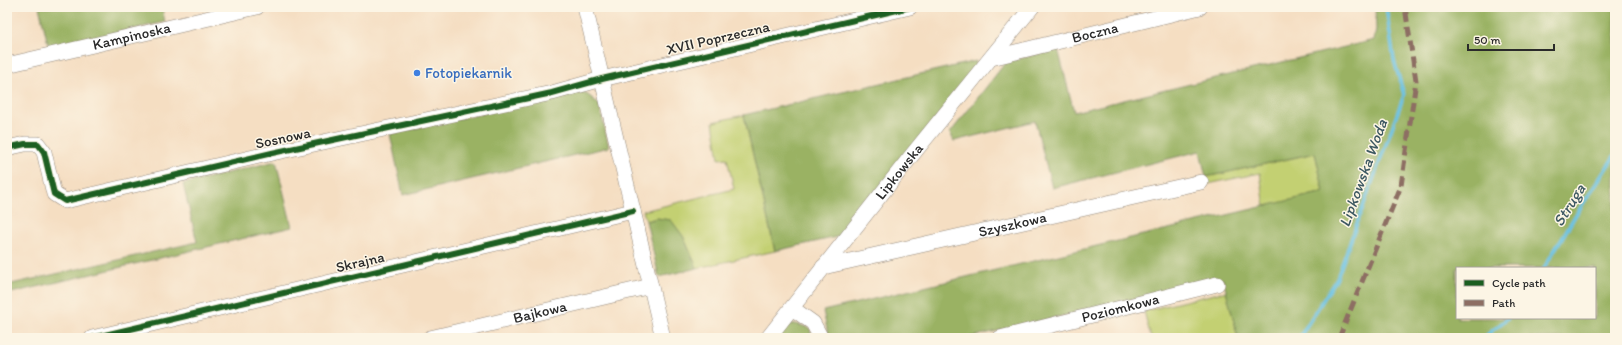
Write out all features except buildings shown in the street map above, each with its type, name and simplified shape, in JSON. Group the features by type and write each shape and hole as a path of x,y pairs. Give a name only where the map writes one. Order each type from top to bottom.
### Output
{"street":[{"name":"Kampinoska","path":"7,65 256,7"},
{"path":"585,7 663,338"},
{"name":"XVII Poprzeczna","path":"602,79 910,7"},
{"name":"Lipkowska","path":"768,338 822,267 1032,7"},
{"name":"Boczna","path":"991,58 1200,7"},
{"name":"Sosnowa","path":"7,148 25,144 38,144 44,152 54,194 65,201 272,153 552,93 602,79"},
{"name":"Szyszkowa","path":"822,267 1202,182"},
{"name":"Skrajna","path":"92,338 633,211"},
{"name":"Poziomkowa","path":"1000,338 1217,284"},
{"name":"Bajkowa","path":"430,338 651,286"},
{"path":"792,308 813,323 820,338"}],"green space":[{"path":"39,7 162,7 165,22 49,48"},
{"path":"1375,7 1615,7 1615,338 1238,338 1223,279 967,338 829,338 823,311 1324,192 1315,153 1206,177 1200,151 1052,188 1035,121 954,141 950,133 1006,62 1058,49 1074,112 1374,40 1376,29"},
{"path":"976,61 976,69 841,236 775,251 744,115"},
{"path":"583,91 599,104 609,147 403,195 390,134"},
{"path":"744,115 775,251 697,268 683,236 657,218 646,221 643,211 734,189 727,158 719,159 713,122"},
{"path":"1315,153 1324,192 1265,207 1260,173 1208,184 1206,177"},
{"path":"276,161 292,227 7,294 7,285 197,242 183,184"},
{"path":"657,218 671,220 683,236 697,268 659,277 646,221"},
{"path":"1227,291 1238,338 1151,338 1144,311"},
{"path":"787,324 796,324 810,328 812,338 775,338"}],"waterway":[{"name":"Lipkowska Woda","path":"1299,338 1337,278 1404,95 1394,60 1386,7"},
{"name":"Struga","path":"1545,267 1575,216 1615,155"},
{"name":"Struga","path":"1483,338 1507,319"}],"marked path":[{"path":"1339,338 1401,186 1416,81 1405,7"}],"cycle path":[{"path":"7,148 25,144 38,144 44,152 54,194 65,201 272,153 552,93 602,79 910,7"},
{"path":"92,338 633,211"}],"place":[{"name":"Fotopiekarnik","path":"417,73"}]}
